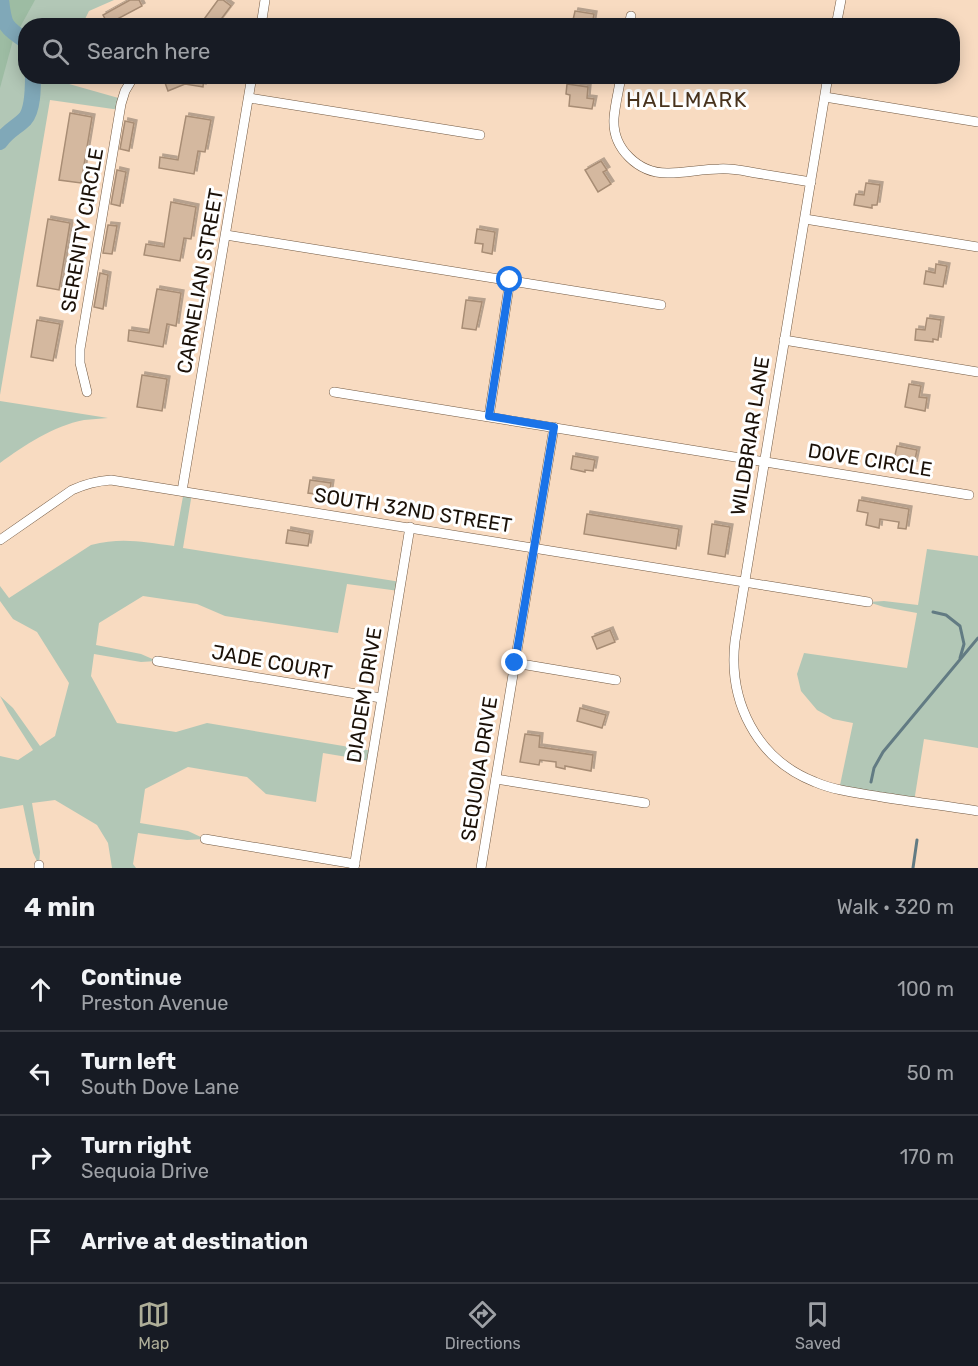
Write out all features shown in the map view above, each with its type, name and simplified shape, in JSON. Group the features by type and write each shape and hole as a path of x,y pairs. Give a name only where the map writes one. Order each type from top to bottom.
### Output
{"street":[{"path":"262,18 265,0"},
{"path":"838,18 841,0"},
{"name":"SERENITY CIRCLE","path":"87,392 80,363 80,349 121,104 129,84"},
{"name":"CARNELIAN STREET","path":"182,491 251,84"},
{"path":"620,84 614,129 622,150 639,165 660,173 734,169 811,182"},
{"name":"WILDBRIAR LANE","path":"827,84 733,655 733,673 738,698 748,723 759,740 783,764 804,777 839,790 978,812"},
{"path":"825,97 978,122"},
{"path":"249,98 480,135"},
{"path":"805,219 978,247"},
{"path":"226,235 661,304"},
{"path":"489,416 510,280"},
{"path":"784,340 978,372"},
{"name":"DOVE CIRCLE","path":"334,392 969,495"},
{"name":"SEQUOIA DRIVE","path":"481,868 554,427"},
{"name":"SOUTH 32ND STREET","path":"0,540 72,490 97,481 121,481 868,602"},
{"name":"DIADEM DRIVE","path":"354,866 410,528"},
{"name":"JADE COURT","path":"157,661 381,698"},
{"path":"515,663 616,680"},
{"path":"496,779 645,804"},
{"path":"205,839 354,866"}],"green space":[{"path":"0,0 114,0 89,11 86,18 18,18 18,84 69,84 122,99 120,110 50,100 0,395"},
{"path":"0,0 35,0 25,18 18,18 18,31 13,40 0,88"},
{"path":"0,401 108,418 84,420 50,431 0,463"},
{"path":"184,491 192,493 183,548 401,582 399,591 347,584 338,633 225,616 197,604 143,596 99,623 96,645 141,654 157,661 141,662 94,654 91,676 117,723 176,732 207,723 373,751 371,761 323,753 316,802 266,794 247,777 188,767 145,789 140,823 188,831 205,839 187,840 138,833 133,864 136,868 112,868 108,843 97,825 55,800 32,803 40,852 39,865 33,853 23,805 0,809 0,756 18,760 33,750 0,696 13,708 40,746 55,736 69,683 37,632 13,619 0,601 0,586 9,598 91,545 123,541 174,546"},
{"path":"927,549 978,556 978,748 924,739 914,802 839,790 853,723 833,719 817,710 801,691 797,674 804,653 907,668 917,613 868,602 884,601 918,605"}],"building":[{"path":"130,0 139,0 142,6 119,18 105,18 103,15"},
{"path":"218,0 223,0 231,6 222,18 205,18"},
{"path":"575,11 594,14 593,18 573,18"},
{"path":"165,84 185,84 168,91"},
{"path":"185,84 203,84 203,87"},
{"path":"567,84 588,87 587,98 594,99 592,109 569,106 570,95 566,94"},
{"path":"70,113 92,117 81,183 59,180"},
{"path":"186,116 211,120 205,152 198,151 194,174 159,168 160,157 178,160"},
{"path":"125,121 134,123 129,151 120,149"},
{"path":"601,161 607,170 603,172 611,184 598,192 585,170"},
{"path":"117,170 126,172 120,206 111,204"},
{"path":"866,183 880,185 877,205 872,205 872,208 854,205 856,194 864,195"},
{"path":"171,202 196,207 191,239 184,238 180,261 144,255 146,244 164,247"},
{"path":"48,219 70,223 59,290 37,286"},
{"path":"108,225 117,226 112,254 103,253"},
{"path":"477,229 495,232 492,254 482,252 483,244 475,243"},
{"path":"936,264 947,266 943,287 924,284 926,271 935,273"},
{"path":"100,273 108,275 103,309 94,307"},
{"path":"157,289 181,293 176,326 167,324 163,347 128,341 129,330 149,333"},
{"path":"466,300 482,302 476,330 462,328"},
{"path":"927,318 941,320 938,340 933,339 933,342 915,340 916,329 925,330"},
{"path":"37,320 60,324 53,361 31,357"},
{"path":"142,375 167,379 162,411 137,407"},
{"path":"909,384 921,386 919,397 927,398 925,411 905,407"},
{"path":"897,446 917,450 914,464 894,460"},
{"path":"573,456 595,460 593,471 571,469"},
{"path":"310,480 331,483 329,496 308,493"},
{"path":"859,500 909,509 906,529 898,528 899,522 880,519 879,528 866,525 868,513 857,511"},
{"path":"587,514 679,529 676,549 584,534"},
{"path":"712,524 730,527 725,557 708,554"},
{"path":"288,530 310,534 308,546 286,543"},
{"path":"610,630 615,642 597,649 592,637"},
{"path":"580,708 606,715 602,728 577,721"},
{"path":"525,734 540,736 539,747 593,755 591,771 565,766 565,769 556,767 556,762 540,760 539,765 520,762"}],"waterway":[{"path":"1,0 6,24 18,35"},
{"path":"0,142 28,115 33,84"},
{"path":"933,612 946,615 960,626 964,644 960,658"},
{"path":"871,782 874,768 883,752 978,638"},
{"path":"913,868 917,840"}],"district":[{"name":"HALLMARK","path":"687,99"}],"route":[{"path":"510,280 489,416 554,427 515,663"}]}
